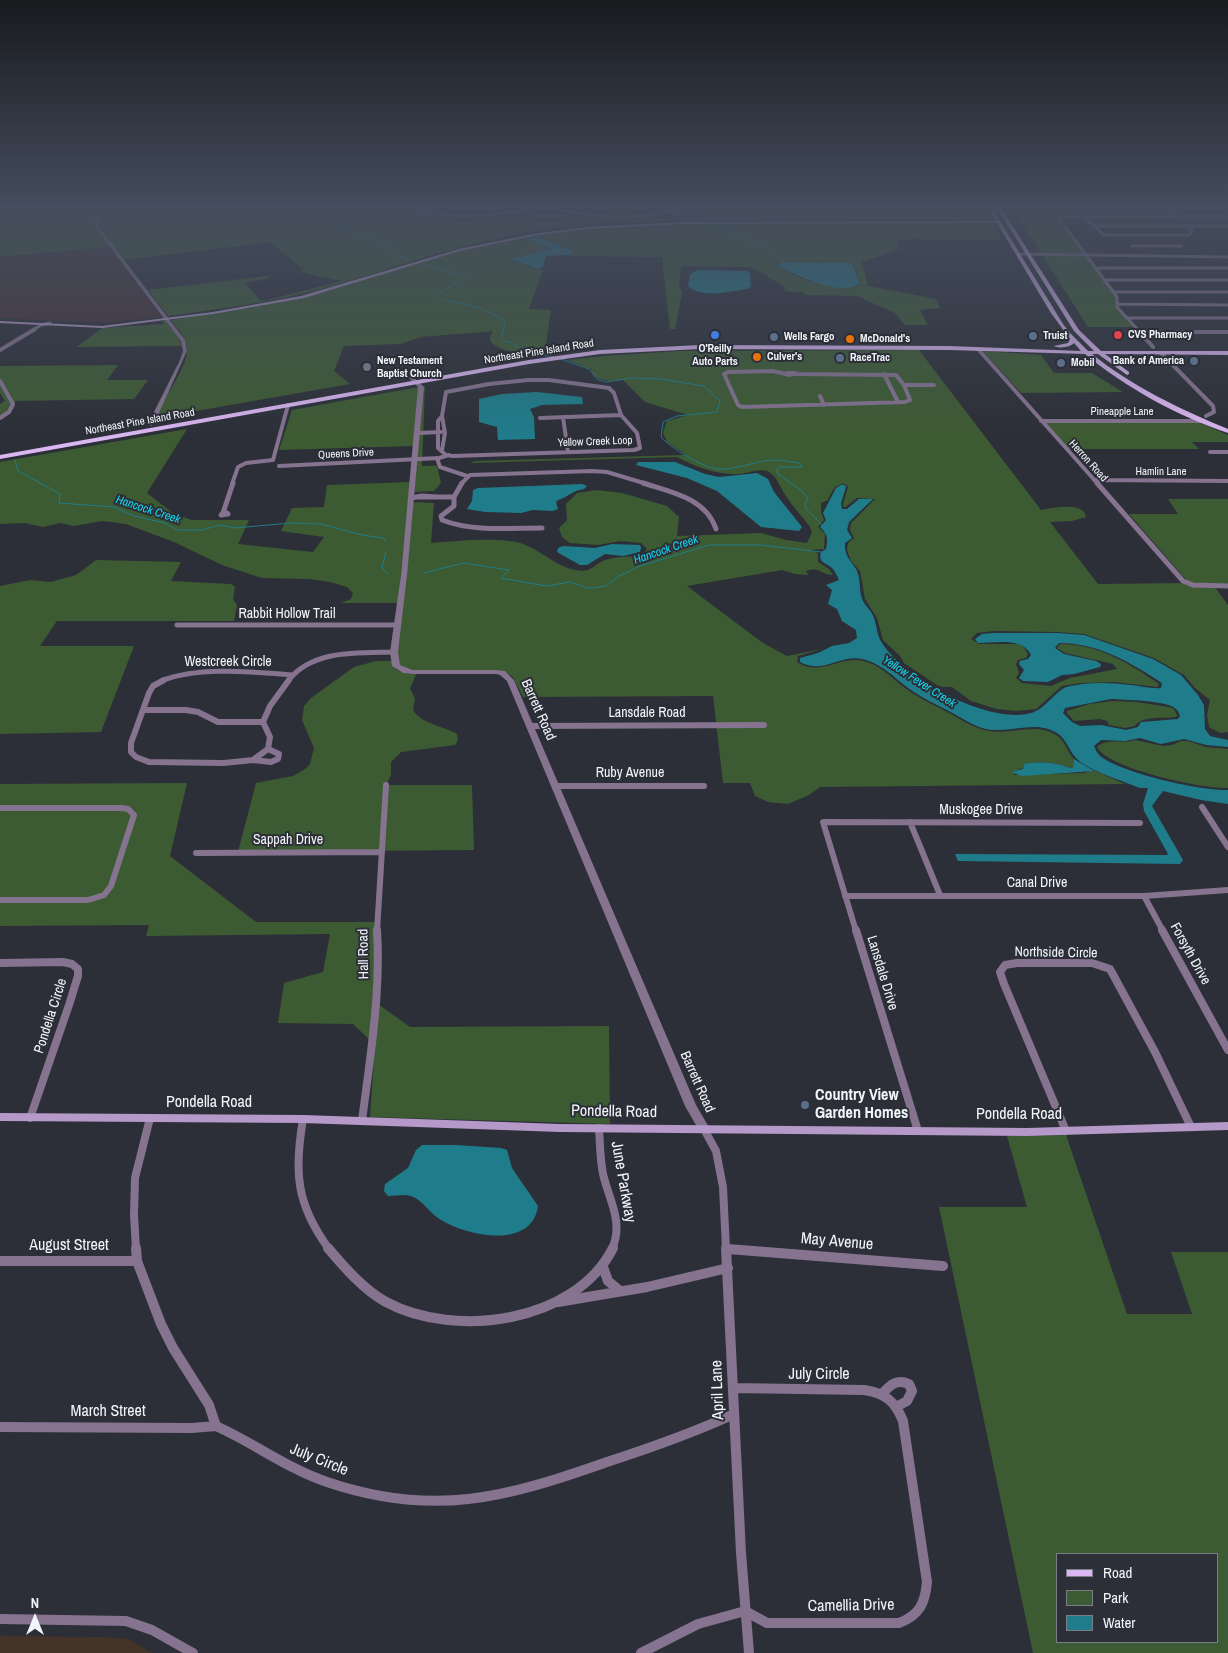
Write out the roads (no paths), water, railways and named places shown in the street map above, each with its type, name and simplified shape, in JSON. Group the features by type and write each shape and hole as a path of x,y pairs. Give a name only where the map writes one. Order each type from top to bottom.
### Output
{"main road":[{"path":"0,321 102,327 269,303 341,285"},
{"path":"1037,285 1073,339 1088,353 1135,386 1205,418 1228,425"},
{"path":"1048,285 1077,331 1092,347 1145,384 1228,432"},
{"path":"1039,289 1051,299 1058,301"},
{"path":"1047,300 1054,303 1067,315"},
{"path":"41,323 106,324 168,318"},
{"path":"1057,346 1070,344 1073,339"},
{"name":"Northeast Pine Island Road","path":"0,457 288,405 555,353 650,345 1228,348"},
{"path":"693,348 749,345"},
{"name":"Northeast Pine Island Road","path":"0,451 415,380 563,356 619,350 693,348 978,349 1088,353 1228,353"},
{"name":"Pondella Road","path":"0,1118 303,1119 599,1128 918,1131 1066,1131 1228,1126"}],"street":[{"path":"143,285 183,341 184,354 151,424"},
{"path":"1108,285 1113,292 1118,304 1117,307 1153,347"},
{"path":"1113,292 1228,292"},
{"path":"1118,304 1228,305"},
{"path":"1127,318 1228,318"},
{"path":"0,350 41,323"},
{"path":"1140,332 1228,332"},
{"name":"Herron Road","path":"978,349 1188,583 1200,586 1228,586"},
{"path":"1161,353 1213,406 1214,412 1205,418"},
{"path":"793,371 806,374 898,375 904,385 909,401 739,406 724,374 728,372 793,371"},
{"path":"806,374 808,381"},
{"path":"884,374 898,402"},
{"path":"394,652 414,498 414,460 421,386 415,380"},
{"name":"Yellow Creek Loop","path":"438,458 449,455 639,449 636,433 621,415 614,393 609,388 540,380 495,383 446,392 442,416"},
{"path":"0,381 13,404 11,410 0,418"},
{"path":"904,385 934,385"},
{"path":"820,396 824,405"},
{"path":"223,513 238,467 246,463 273,460 288,405"},
{"path":"540,418 621,415"},
{"path":"442,416 438,424 438,448 446,455 449,455"},
{"path":"442,416 445,424 445,443 442,450"},
{"path":"563,417 568,452"},
{"name":"Pineapple Lane","path":"1041,421 1205,418"},
{"path":"438,424 445,424"},
{"path":"416,435 444,434"},
{"path":"438,444 445,443"},
{"path":"1210,452 1228,452"},
{"path":"438,458 440,466 467,476 607,472 688,497 712,517 716,529"},
{"name":"Queens Drive","path":"279,466 438,458"},
{"path":"467,476 457,489 454,497 454,506 441,516 442,520 478,527 542,528"},
{"name":"Hamlin Lane","path":"1094,480 1228,481"},
{"path":"414,498 454,497"},
{"name":"Rabbit Hollow Trail","path":"177,625 398,625"},
{"name":"Westcreek Circle","path":"293,675 190,674 167,677 153,686 130,748 136,757 149,762 190,763 253,760 271,762 278,758 279,754 268,749 270,737 263,722 268,709 293,675 311,663 329,657 350,653 394,652"},
{"name":"Barrett Road","path":"394,652 396,666 406,671 502,673 510,680 691,1106 704,1129"},
{"path":"143,710 186,710 198,712 218,722 263,722"},
{"name":"Lansdale Road","path":"530,726 764,725"},
{"path":"253,760 268,749"},
{"name":"Hall Road","path":"362,1121 374,1017 378,952 376,920 386,785"},
{"name":"Ruby Avenue","path":"556,786 704,786"},
{"path":"1202,806 1228,847"},
{"path":"0,808 121,808 128,809 134,815 111,886 104,895 97,899 88,900 0,900"},
{"name":"Muskogee Drive","path":"822,822 1140,822"},
{"name":"Lansdale Drive","path":"822,822 918,1131"},
{"path":"910,822 940,895"},
{"name":"Sappah Drive","path":"196,853 380,852"},
{"name":"Canal Drive","path":"845,896 1144,896 1228,890"},
{"name":"Forsyth Drive","path":"1144,896 1228,1050"},
{"name":"Pondella Circle","path":"0,963 63,962 72,964 78,969 78,976 69,1005 30,1118"},
{"name":"Northside Circle","path":"1066,1131 1004,984 1000,972 1005,965 1017,963 1092,963 1102,965 1110,970 1155,1052 1191,1128"},
{"path":"150,1118 135,1178 134,1215 138,1261 165,1332 192,1379 210,1405 216,1426"},
{"name":"June Parkway","path":"303,1119 297,1165 302,1194 308,1214 320,1236 337,1259 375,1294 402,1308 433,1318 460,1323 492,1321 536,1310 573,1291 603,1267 613,1248 617,1234 617,1223 604,1178 599,1128"},
{"name":"April Lane","path":"704,1129 716,1151 723,1187 728,1249 734,1414 749,1653"},
{"name":"May Avenue","path":"728,1249 943,1266"},
{"name":"August Street","path":"0,1261 138,1261"},
{"path":"603,1267 608,1281 620,1291"},
{"path":"552,1303 728,1268"},
{"path":"896,1381 904,1381 909,1384 912,1391 907,1401 898,1406 883,1392 890,1384 896,1381"},
{"name":"July Circle","path":"734,1388 883,1392"},
{"name":"Camellia Drive","path":"745,1611 767,1623 899,1623 914,1618 925,1603 927,1582 903,1421 898,1406"},
{"name":"July Circle","path":"216,1426 234,1433 289,1466 325,1481 371,1494 410,1500 441,1502 492,1496 548,1482 668,1441 734,1414"},
{"name":"March Street","path":"0,1427 192,1428 216,1426"},
{"path":"642,1653 698,1624 745,1611"},
{"path":"0,1619 126,1621 152,1630 193,1653"}],"water":[{"path":"823,285 857,285 841,288"},
{"path":"688,286 751,286 748,289 708,293 694,290"},
{"path":"537,392 582,397 583,404 542,405 530,409 534,417 535,439 498,440 497,427 479,422 479,399 502,394"},
{"path":"638,462 675,462 705,474 719,477 757,473 768,479 774,492 802,527 799,531 761,527 717,491 687,478 636,465"},
{"path":"582,484 587,486 558,500 556,502 558,509 553,511 533,510 521,513 485,512 467,509 472,501 473,490 478,488"},
{"path":"841,485 846,487 841,503 842,509 847,509 859,499 873,499 849,522 847,530 852,538 845,543 845,551 858,573 862,599 873,615 880,640 893,657 908,670 947,695 969,705 1010,715 1027,714 1038,710 1064,688 1088,683 1125,684 1161,688 1162,683 1113,655 1087,646 1059,643 1055,648 1064,654 1096,661 1101,664 1100,667 1062,675 1048,682 1023,681 1019,678 1024,670 1019,664 1020,661 1028,659 1031,655 1027,649 1008,642 978,643 975,639 982,634 1058,633 1084,635 1153,659 1181,675 1204,705 1205,729 1210,736 1228,740 1228,747 1206,745 1184,739 1161,744 1140,738 1125,741 1101,740 1094,746 1100,756 1125,769 1199,788 1228,790 1228,804 1163,791 1152,806 1183,860 1180,864 958,861 955,854 1168,854 1144,811 1143,804 1148,788 1140,788 1098,772 1083,764 1075,757 1057,733 1038,727 989,730 979,727 922,697 883,668 859,658 850,658 818,666 809,666 800,662 800,658 818,653 832,646 849,643 857,638 856,630 842,621 837,609 828,604 832,590 826,585 839,580 833,569 820,558 821,552 826,549 827,542 827,537 820,527 826,520 823,513 836,488","holes":["1111,699 1164,704 1176,709 1180,716 1178,719 1141,722 1138,727 1126,730 1101,725 1080,726 1072,722 1063,713 1065,708"]},
{"path":"612,544 640,545 641,548 640,552 623,556 605,554 587,565 580,565 557,552 558,548 563,546 595,548"},
{"path":"1074,759 1094,771 1022,776 1013,773 1023,769 1024,764 1032,763 1053,763 1073,768"},
{"path":"422,1145 456,1145 507,1150 512,1168 538,1206 533,1220 524,1229 512,1234 497,1236 482,1234 452,1226 441,1220 419,1200 411,1196 388,1196 384,1191 385,1184 408,1168 416,1150"}],"waterway":[{"name":"Yellow Fever Creek","path":"452,285 438,295 441,299 480,308 503,319 505,324 501,338 503,341 512,343 525,351 554,357"},
{"name":"Yellow Fever Creek","path":"561,359 589,369 597,379 606,382 631,378 660,379 704,386 720,401 717,412 677,416 663,422 661,437 688,457 712,468 733,468 769,460 799,463 802,467 780,467 777,469 778,474 801,490 808,498 805,504 807,510 822,525"},
{"name":"Hancock Creek","path":"15,460 18,471 60,494 59,503 114,507 134,516 165,523 177,530 202,530 220,525 235,528 291,523 321,524 362,535 383,538 386,542"},
{"name":"Hancock Creek","path":"424,573 463,563 509,570 501,578 546,586 570,582 587,588 593,588 606,586 619,576 640,566 709,545 761,545 821,552"},
{"name":"Hancock Creek","path":"386,551 382,568 388,574"}],"place":[{"name":"O'Reilly Auto Parts","path":"715,335"},
{"name":"CVS Pharmacy","path":"1118,335"},
{"name":"Truist","path":"1033,336"},
{"name":"Wells Fargo","path":"774,337"},
{"name":"McDonald's","path":"850,339"},
{"name":"Culver's","path":"757,357"},
{"name":"RaceTrac","path":"840,358"},
{"name":"Bank of America","path":"1194,361"},
{"name":"Mobil","path":"1061,363"},
{"name":"New Testament Baptist Church","path":"367,367"},
{"name":"Country View Garden Homes","path":"805,1105"}]}
